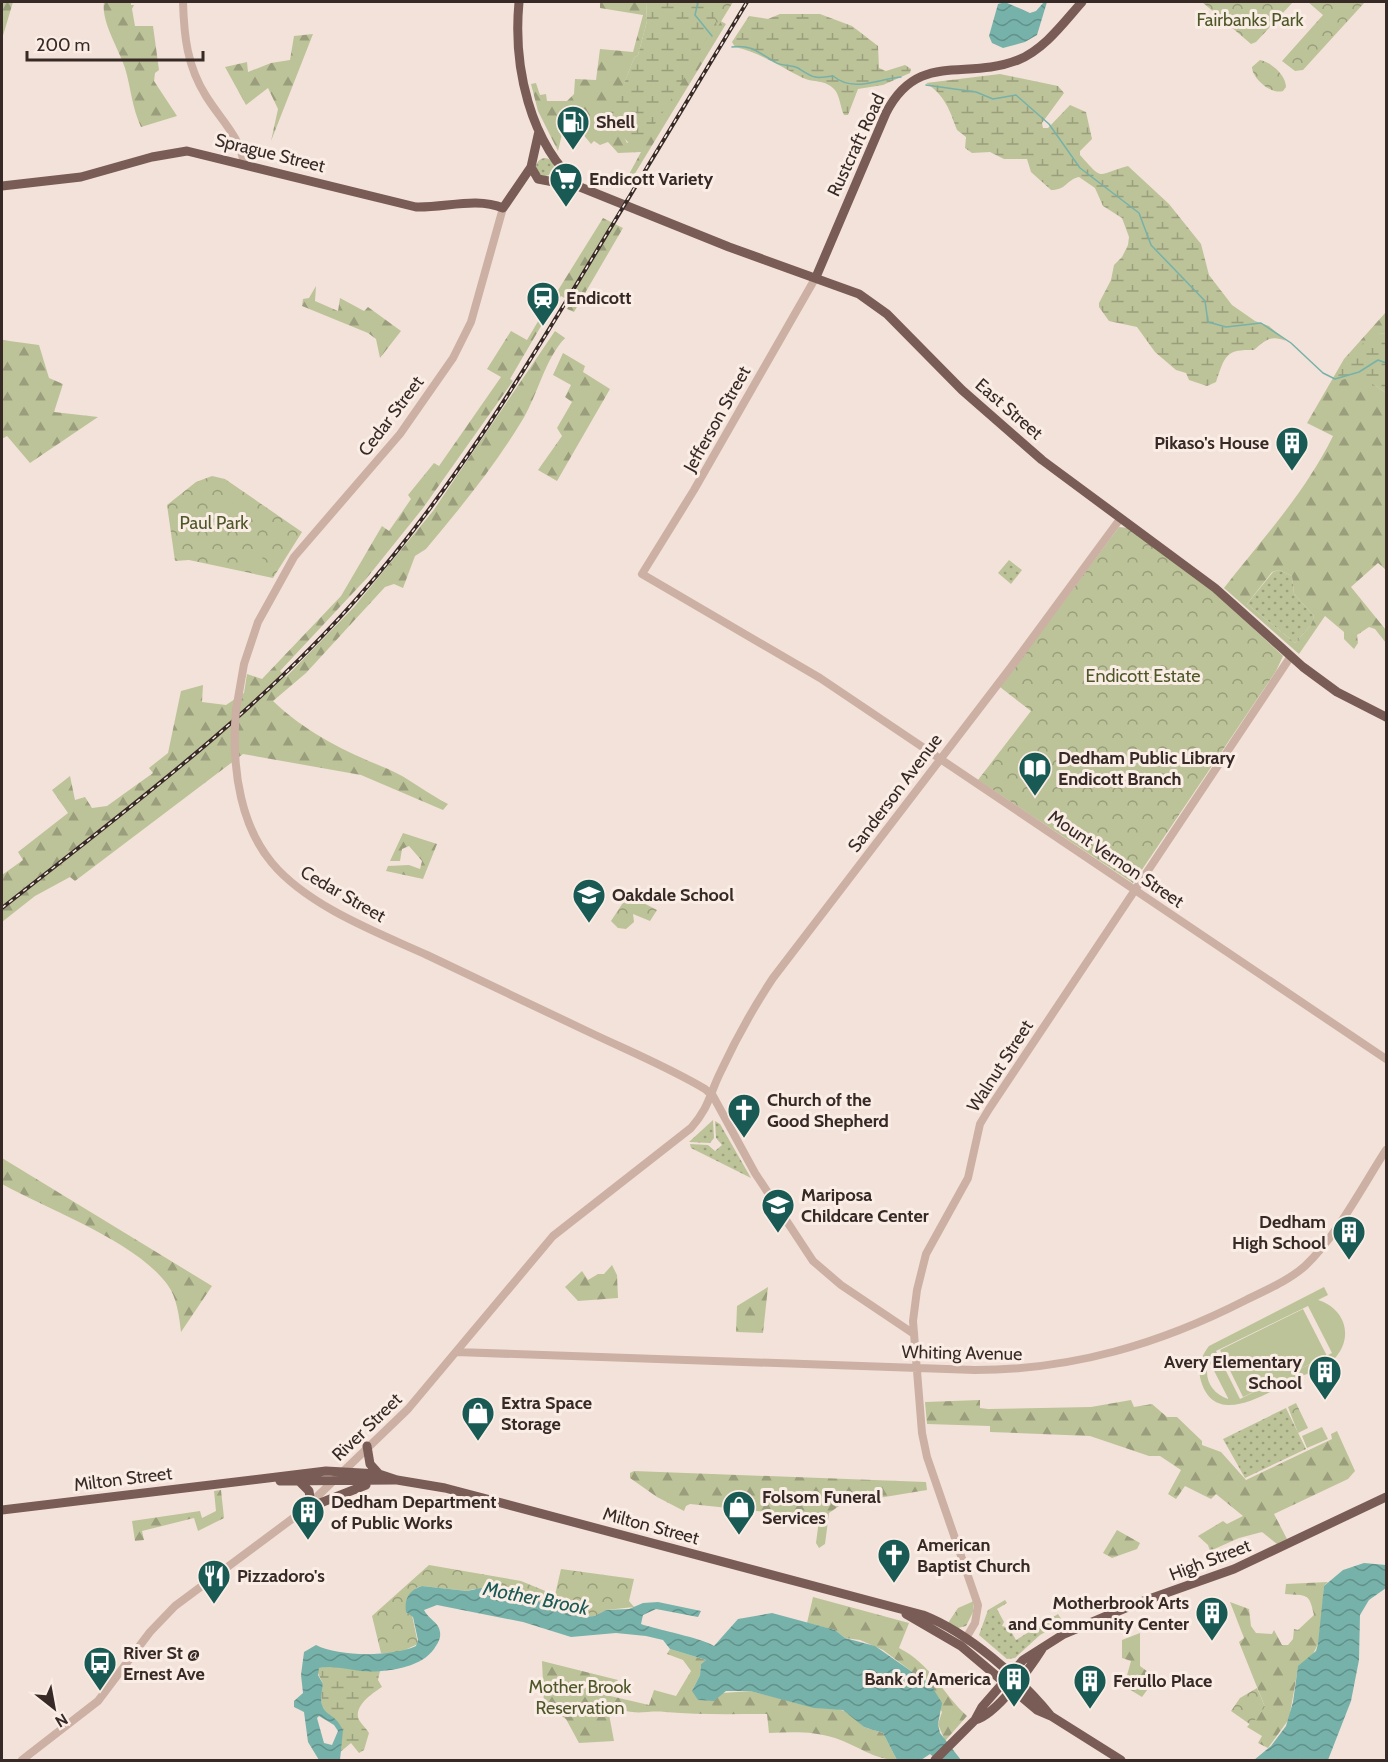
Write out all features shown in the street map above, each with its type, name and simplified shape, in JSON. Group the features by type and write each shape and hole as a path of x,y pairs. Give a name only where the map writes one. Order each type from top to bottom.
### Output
{"main road":[{"path":"518,187 543,180 558,172 558,165 539,131 527,97 518,52 519,2"},
{"name":"Rustcraft Road","path":"816,277 886,113 900,91 928,73 1002,64 1026,56 1047,40 1082,2"},
{"path":"539,131 533,163 543,180"},
{"name":"Sprague Street","path":"2,186 81,177 152,157 187,151 204,153 416,207 436,208 488,202 503,208"},
{"path":"503,208 533,163 542,154 554,156"},
{"name":"East Street","path":"558,165 580,187"},
{"name":"East Street","path":"543,180 580,187 729,247 850,289 878,307 998,423 1120,519 1215,588 1291,656 1337,692 1386,717"},
{"path":"300,1482 309,1491 308,1506 379,1478 370,1464 367,1446"},
{"name":"Milton Street","path":"4,1509 342,1471 446,1488 934,1620 964,1642 1051,1716 1121,1761"},
{"name":"Milton Street","path":"244,1481 300,1482 379,1478"},
{"name":"High Street","path":"935,1761 975,1720 986,1716 1010,1682 1044,1647 1086,1623 1220,1575 1281,1550 1386,1497"}],"street":[{"path":"183,2 185,43 190,65 206,96 237,140 244,165"},
{"name":"Cedar Street","path":"503,208 471,322 453,358 400,434 294,557 258,622 244,664 236,710 238,780 252,830 272,864 296,887 316,901 401,944 632,1051 713,1096"},
{"name":"Jefferson Street","path":"642,574 694,490 816,277"},
{"name":"Sanderson Avenue","path":"713,1096 720,1074 762,995 1011,667 1120,519"},
{"name":"Mount Vernon Street","path":"642,574 797,664 1386,1059"},
{"name":"Walnut Street","path":"964,1642 977,1617 978,1605 937,1493 919,1406 914,1303 923,1265 933,1240 968,1178 980,1124 1133,889 1291,656"},
{"path":"713,1096 764,1188 813,1261 850,1292 914,1334"},
{"name":"River Street","path":"22,1761 98,1701 150,1632 175,1606 308,1506 414,1402 553,1236 673,1144 704,1113 713,1096"},
{"name":"Whiting Avenue","path":"456,1352 917,1368 1018,1370 1048,1367 1150,1343 1206,1320 1287,1279 1306,1264 1328,1239 1386,1150"}],"green space":[{"path":"2,2 13,2 2,39"},
{"path":"104,2 131,2 131,5 134,5 132,9 135,26 153,26 159,70 155,73 154,81 177,116 141,127 125,68 105,18"},
{"path":"600,2 646,2 647,21 638,55 634,58 620,100 620,120 627,143 650,129 717,19 726,24 631,180 627,178 641,152 618,153 608,142 600,145 594,141 591,144 574,123 576,120 566,117 558,151 538,111 531,84 536,83 540,95 546,94 547,101 567,101 574,94 575,79 596,80 600,49 633,52 643,15 600,8"},
{"path":"646,2 727,2 669,103 644,138 634,146 618,130 609,107 618,99 634,58 638,55 647,21"},
{"path":"705,2 733,2 717,28 714,12"},
{"name":"Fairbanks Park","path":"1202,2 1293,2 1256,42 1251,44"},
{"name":"Fairbanks Park","path":"1308,2 1365,2 1303,70 1295,71 1282,61 1323,15"},
{"path":"780,14 820,14 852,26 878,46 879,68 886,71 905,65 911,69 910,73 883,85 858,89 848,115 844,115 838,94 830,86 823,82 803,78 762,56 735,47 732,42 749,16 768,19"},
{"path":"313,34 271,141 278,109 268,88 246,105 225,67 247,62 248,72 271,63 290,60 294,36"},
{"path":"1260,60 1273,66 1281,74 1286,87 1283,91 1278,92 1268,88 1255,76 1252,67"},
{"path":"1000,74 1058,86 1064,93 1042,123 1043,128 1048,128 1070,105 1086,112 1092,139 1080,151 1080,155 1101,174 1128,166 1169,204 1201,244 1209,275 1232,305 1255,321 1269,326 1286,341 1272,338 1254,350 1232,353 1224,360 1216,382 1207,386 1189,380 1186,373 1176,370 1155,352 1137,327 1109,321 1099,307 1099,303 1111,280 1114,265 1122,257 1128,245 1129,237 1122,218 1103,206 1095,188 1079,177 1056,190 1051,190 1031,172 1027,159 1004,159 990,152 972,153 965,148 966,137 957,130 942,98 926,83"},
{"path":"545,158 551,161 554,167 551,173 545,176 539,173 536,167 539,161"},
{"path":"603,218 623,228 574,312 567,309 571,302 561,296 548,315 545,313 547,308"},
{"path":"316,286 315,301 338,311 340,298 364,311 368,307 401,331 380,358 376,339 368,333 302,306 303,299 309,298"},
{"path":"1386,312 1386,333 1380,334 1352,376 1369,381 1386,393 1386,570 1378,563 1351,587 1386,630 1386,643 1375,629 1369,627 1357,635 1358,643 1354,649 1344,639 1344,632 1325,616 1299,654 1224,588 1296,496 1322,457 1333,436 1307,423 1344,359","holes":["1279,570 1292,576 1294,594 1314,616 1311,625 1295,643 1247,604 1272,572"]},
{"path":"540,318 544,321 510,379 513,381 423,508 366,579 280,671 286,677 354,607 433,511 555,331 565,338 552,356 523,419 501,453 426,549 415,556 403,588 394,584 385,587 306,673 273,701 286,713 327,741 396,773 448,804 443,810 361,775 243,754 75,881 70,877 35,896 2,922 2,875 23,860 18,852 68,813 52,790 70,776 75,800 85,797 92,808 107,806 153,773 149,768 168,753 181,691 203,685 202,702 226,705 244,693 247,674 262,679 341,596 382,526 389,531 411,499 408,495 434,463 439,466 501,377 487,369 511,331 527,340"},
{"path":"1386,333 1386,393 1365,380 1348,378 1342,380 1338,376 1357,348 1371,338"},
{"path":"2,340 39,345 49,378 63,384 54,412 98,417 30,463 7,436 2,439"},
{"path":"563,353 585,366 583,372 610,389 557,481 538,470 562,436 557,428 572,402 565,397 571,385 553,375"},
{"name":"Paul Park","path":"212,476 225,479 302,532 273,578 189,560 175,561 167,505 196,482"},
{"path":"228,498 245,511 244,521 238,526 228,525 221,519"},
{"name":"Endicott Estate","path":"1119,527 1129,528 1207,586 1283,656 1276,671 1133,883 978,780 1031,711 1000,687"},
{"path":"242,551 263,552 262,565 241,565"},
{"path":"1009,560 1022,570 1011,584 998,573"},
{"path":"1279,570 1292,576 1294,594 1314,616 1311,625 1295,643 1247,604 1273,572"},
{"path":"403,833 437,844 423,879 386,871 388,866 409,865 420,869 422,861 409,846 402,849 400,861 390,861"},
{"path":"628,895 657,910 650,921 633,914 634,922 626,929 618,928 611,921"},
{"path":"713,1120 714,1138 710,1143 689,1142"},
{"path":"715,1121 720,1124 751,1178 691,1148 690,1144 708,1145 715,1151 722,1145 716,1138"},
{"path":"2,1158 212,1286 181,1332 173,1295 153,1268 113,1240 2,1184"},
{"path":"612,1265 617,1275 618,1298 578,1301 565,1287 582,1271 588,1280 598,1274 604,1274"},
{"path":"768,1287 763,1333 736,1332 737,1306"},
{"path":"1324,1287 1328,1295 1318,1300 1334,1309 1344,1323 1344,1340 1336,1357 1315,1370 1242,1404 1217,1403 1208,1395 1199,1371 1200,1362 1209,1346","holes":["1308,1306 1332,1353 1240,1399 1216,1351","1209,1361 1228,1398 1228,1399 1217,1393 1210,1384 1207,1373"]},
{"path":"1303,1309 1327,1356 1243,1397 1220,1350"},
{"path":"980,1400 980,1408 988,1409 1091,1407 1131,1400 1134,1407 1152,1404 1167,1417 1177,1417 1202,1441 1202,1445 1221,1452 1246,1480 1332,1439 1331,1434 1337,1431 1355,1471 1348,1479 1274,1514 1287,1539 1277,1544 1262,1532 1239,1538 1210,1551 1208,1545 1198,1536 1223,1521 1227,1524 1243,1516 1216,1494 1211,1499 1185,1486 1176,1499 1168,1494 1181,1470 1160,1456 1149,1456 1090,1436 990,1432 990,1426 927,1424 925,1402"},
{"path":"1296,1403 1308,1428 1298,1433 1288,1407"},
{"path":"1286,1408 1306,1449 1245,1478 1223,1439"},
{"path":"1322,1427 1328,1439 1307,1448 1302,1436"},
{"path":"634,1471 926,1482 927,1490 842,1504 829,1513 825,1544 819,1548 816,1543 819,1520 814,1514 805,1516 690,1504 684,1511 657,1497 630,1478 630,1473"},
{"path":"221,1490 224,1518 198,1531 194,1518 142,1531 144,1540 135,1541 132,1521 200,1511 202,1518 216,1511 214,1491"},
{"path":"1117,1530 1140,1543 1137,1549 1112,1558 1103,1553"},
{"path":"429,1565 521,1581 555,1595 561,1569 634,1579 629,1601 634,1607 606,1610 595,1616 581,1617 527,1597 510,1598 498,1593 474,1589 467,1591 422,1586 416,1588 412,1615 418,1644 396,1654 381,1653 372,1616"},
{"path":"1328,1582 1324,1586 1320,1640 1313,1654 1298,1668 1289,1719 1268,1748 1258,1743 1262,1736 1247,1727 1265,1707 1239,1642 1244,1638 1230,1602 1249,1609 1251,1626 1256,1633 1272,1634 1274,1630 1282,1645 1288,1645 1293,1639 1294,1629 1298,1630 1314,1615 1306,1597 1285,1594 1286,1584"},
{"path":"813,1597 909,1623 899,1648 928,1670 967,1716 945,1741 938,1724 942,1712 919,1677 883,1650 860,1640 845,1638 835,1630 807,1623"},
{"path":"1005,1600 1007,1603 997,1609 1004,1622 1002,1626 1009,1628 1016,1640 1058,1614 1063,1622 1040,1635 1015,1658 1007,1659 979,1635 988,1610"},
{"path":"974,1601 973,1612 966,1626 958,1628 948,1623 958,1608"},
{"path":"1140,1633 1140,1666 1156,1678 1142,1697 1124,1686 1131,1661 1122,1658 1122,1640"},
{"name":"Mother Brook Reservation","path":"670,1649 706,1660 701,1664 700,1675 692,1691 723,1693 750,1691 819,1708 848,1712 864,1727 883,1733 897,1760 881,1758 843,1741 819,1734 769,1733 767,1714 634,1712 615,1706 608,1709 614,1741 579,1743 566,1719 544,1704 542,1661 618,1680 606,1695 649,1705 654,1690 676,1696 691,1671 683,1660 667,1654"},
{"path":"330,1666 380,1671 378,1680 382,1687 366,1699 358,1712 359,1719 369,1733 364,1750 359,1753 351,1743 339,1753 341,1728 322,1708 323,1684 317,1671 319,1668"},
{"path":"1257,1688 1265,1707 1251,1725 1231,1711 1240,1698"}],"water":[{"path":"1005,2 1030,13 1047,2 1037,35 1025,42 1003,48 992,43 989,36 998,4"},
{"path":"1364,1563 1386,1565 1386,1588 1369,1600 1360,1615 1359,1660 1351,1701 1328,1760 1254,1760 1271,1746 1286,1726 1293,1702 1298,1666 1316,1651 1318,1644 1324,1586 1343,1570"},
{"path":"422,1586 467,1591 481,1588 510,1598 527,1597 581,1617 595,1616 606,1610 629,1609 643,1603 658,1602 701,1611 698,1617 656,1609 643,1615 641,1624 714,1646 738,1619 772,1613 835,1630 845,1638 875,1646 931,1685 942,1703 938,1724 940,1733 961,1760 937,1760 930,1754 921,1760 897,1760 883,1733 864,1727 843,1710 814,1708 750,1691 726,1691 714,1701 698,1700 692,1691 700,1675 701,1664 706,1660 670,1649 663,1640 616,1633 571,1637 523,1622 437,1605 424,1610 438,1626 440,1639 428,1656 420,1661 400,1668 379,1671 319,1668 318,1675 323,1684 321,1695 323,1708 343,1730 340,1760 319,1760 308,1742 304,1712 294,1707 294,1701 303,1693 301,1675 304,1652 316,1645 338,1652 366,1654 406,1650 416,1646 418,1640 413,1617 406,1612 406,1607 408,1596","holes":["319,1716 334,1725 338,1731 332,1745 324,1743 317,1718"]}],"waterway":[{"path":"698,2 695,15 712,36"},
{"path":"732,47 750,48 778,64 795,67 811,76 833,76 849,84 866,84 901,77"},
{"path":"926,85 976,92 993,99 1016,95 1049,124 1080,168 1139,213 1151,245 1205,301 1208,322 1226,327 1261,323 1291,343 1323,373 1335,379 1359,372 1378,360 1386,363"}],"railway":[{"path":"2,908 143,797 234,721 320,639 392,557 453,477 508,394 747,2"}],"place":[{"name":"Shell","path":"573,151"},
{"name":"Endicott Variety","path":"566,208"},
{"name":"Endicott","path":"543,327"},
{"name":"Pikaso's House","path":"1292,472"},
{"name":"Dedham Public Library Endicott Branch","path":"1035,797"},
{"name":"Oakdale School","path":"589,924"},
{"name":"Church of the Good Shepherd","path":"744,1139"},
{"name":"Mariposa Childcare Center","path":"778,1234"},
{"name":"Dedham High School","path":"1349,1261"},
{"name":"Avery Elementary School","path":"1325,1401"},
{"name":"Extra Space Storage","path":"478,1442"},
{"name":"Folsom Funeral Services","path":"739,1536"},
{"name":"Dedham Department of Public Works","path":"308,1541"},
{"name":"American Baptist Church","path":"894,1584"},
{"name":"Pizzadoro's","path":"214,1605"},
{"name":"Motherbrook Arts and Community Center","path":"1212,1642"},
{"name":"River St @ Ernest Ave","path":"100,1692"},
{"name":"Bank of America","path":"1014,1708"},
{"name":"Ferullo Place","path":"1090,1710"}],"water label":[{"name":"Mother Brook","path":"536,1598"}]}
